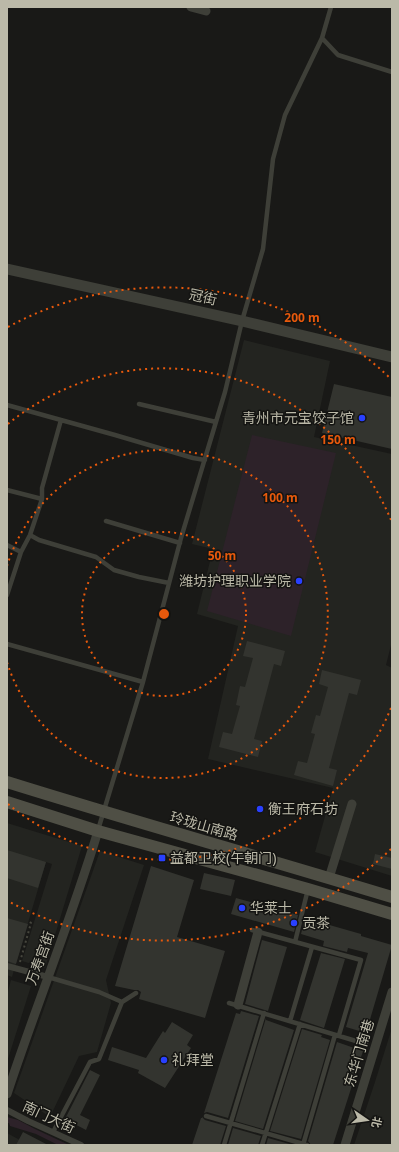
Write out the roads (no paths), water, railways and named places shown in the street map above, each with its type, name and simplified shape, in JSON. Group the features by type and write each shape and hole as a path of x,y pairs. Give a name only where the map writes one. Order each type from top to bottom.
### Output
{"main road":[{"name":"玲珑山南路","path":"7,782 104,813 392,897"},
{"path":"7,802 98,831 308,889 392,914"}],"street":[{"path":"191,7 206,11"},
{"name":"冠街","path":"7,268 242,321 392,357"},
{"path":"329,878 352,804"},
{"name":"万寿宫街","path":"7,1094 27,1032 52,968 84,877 98,831"},
{"path":"234,1004 255,931"},
{"path":"7,966 48,977"},
{"name":"东华门南巷","path":"345,1145 392,992"},
{"name":"南门大街","path":"7,1110 82,1145"}],"lane":[{"path":"98,831 143,682 180,543 225,392 242,321 263,249 273,159 284,115 322,38 331,7"},
{"path":"322,38 338,55 392,72"},
{"path":"140,404 216,422"},
{"path":"7,405 204,460"},
{"path":"7,596 8,586 21,552 30,535 42,499 42,488 61,420"},
{"path":"7,490 42,499"},
{"path":"106,522 180,543"},
{"path":"30,535 39,540 96,557 114,570 169,584"},
{"path":"7,545 21,552"},
{"path":"7,644 143,682"},
{"path":"295,942 308,889"},
{"path":"206,1116 304,1145 361,960 255,931"},
{"path":"290,1021 312,947"},
{"path":"48,977 99,992 122,1002"},
{"path":"53,1132 90,1062 99,1059 122,1002 136,993"},
{"path":"234,1004 366,1044"},
{"path":"224,1145 264,1013"},
{"path":"262,1145 300,1024"}],"place":[{"name":"青州市元宝饺子馆","path":"362,418"},
{"name":"潍坊护理职业学院","path":"299,581"},
{"name":"衡王府石坊","path":"260,809"},
{"name":"益都卫校(午朝门)","path":"162,858"},
{"name":"华莱士","path":"242,908"},
{"name":"贡茶","path":"294,923"},
{"name":"礼拜堂","path":"164,1060"}]}
